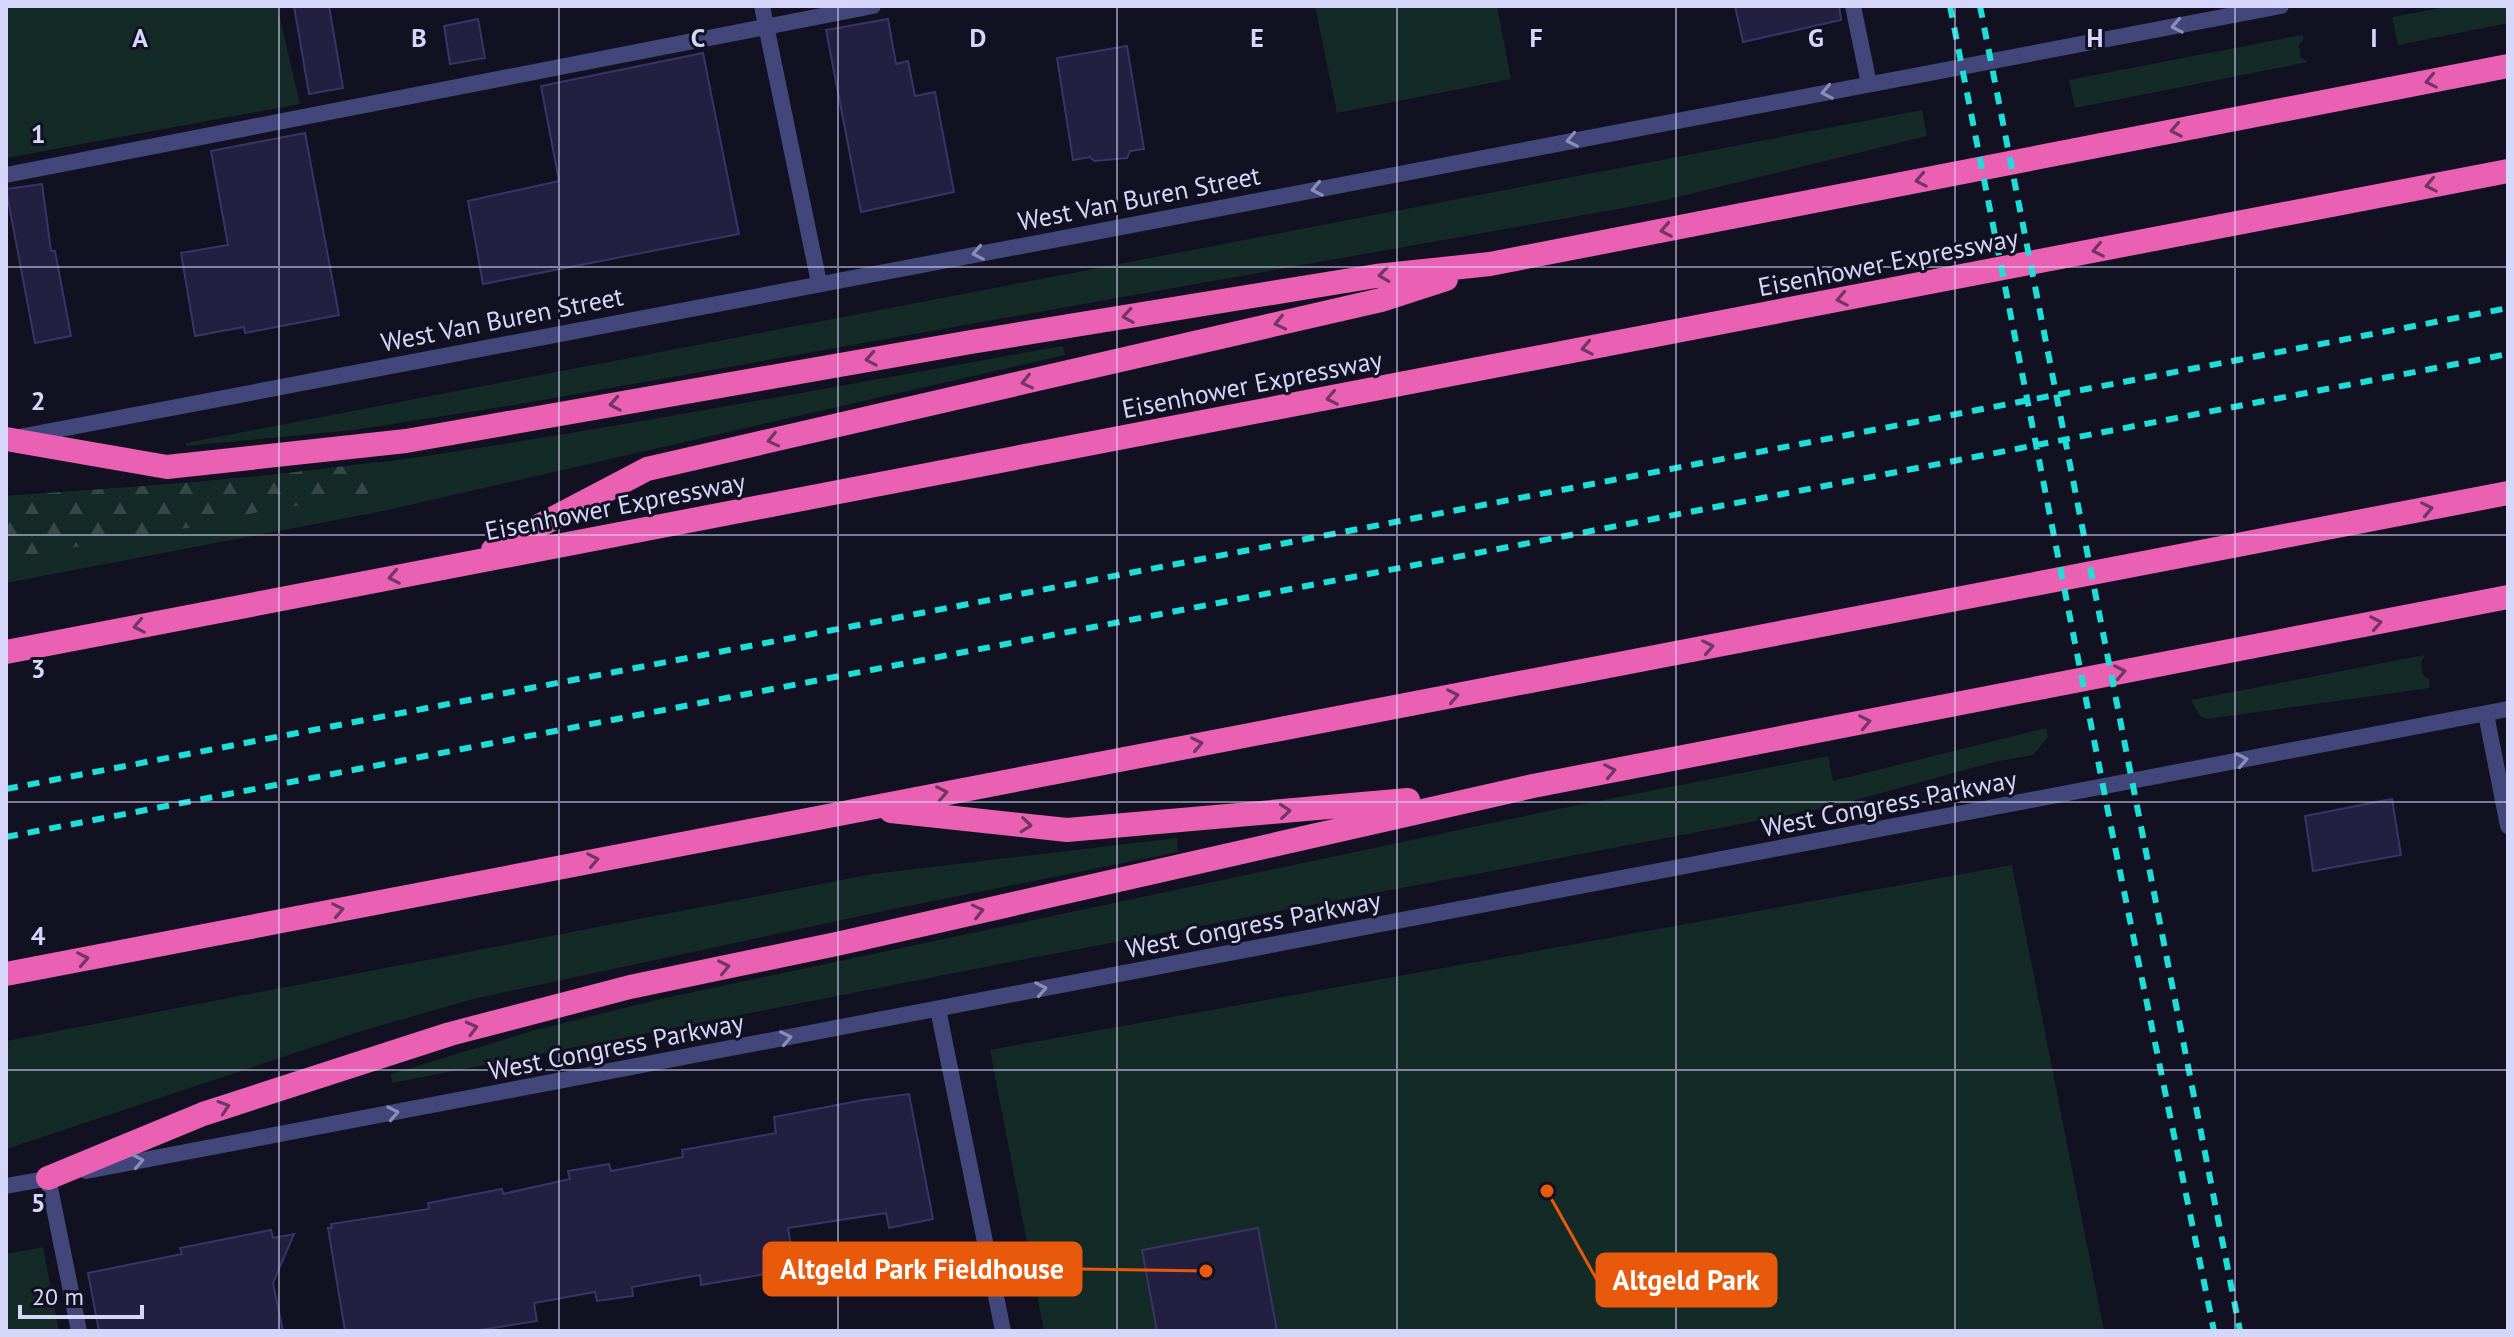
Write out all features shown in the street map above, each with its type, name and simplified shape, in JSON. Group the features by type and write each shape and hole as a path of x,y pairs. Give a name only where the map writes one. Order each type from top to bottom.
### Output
{"highway":[{"path":"6,439 167,467 406,441 971,342 1376,276 1490,264 2508,66"},
{"name":"Eisenhower Expressway","path":"6,652 2508,171"},
{"path":"471,562 647,469 1381,300 1490,264"},
{"path":"6,974 2508,493"},
{"path":"48,1178 203,1114 450,1034 630,987 841,943 1533,786 2508,597"},
{"path":"865,808 1067,830 1533,786"}],"street":[{"path":"762,6 819,283"},
{"path":"6,175 873,6"},
{"path":"1853,6 1869,84"},
{"name":"West Van Buren Street","path":"6,439 2281,6"},
{"name":"West Congress Parkway","path":"6,1186 2508,709"},
{"path":"2486,714 2508,826"},
{"path":"938,1009 1003,1331"},
{"path":"48,1178 79,1331"}],"green space":[{"path":"6,6 277,6 300,104 6,158"},
{"path":"1315,6 1497,6 1511,79 1337,113"},
{"path":"2452,6 2508,6 2508,23 2398,45 2392,17"},
{"path":"2302,35 2304,39 2299,45 2301,58 2308,62 2075,108 2069,80"},
{"path":"1922,110 1927,136 1657,202 526,403 354,430 186,446 186,443"},
{"path":"1063,346 1065,355 383,511 6,583 6,496 247,477 391,461 643,421"},
{"path":"378,462 376,489 356,499 270,509 210,524 6,559 6,496 230,480"},
{"path":"2425,655 2421,662 2430,688 2207,719 2199,715 2191,700"},
{"path":"2046,728 2048,737 2033,755 1994,762 1830,807 392,1083 391,1074 535,1030 665,998 1553,810 1828,756 1833,781"},
{"path":"1177,838 1178,852 473,999 358,1032 6,1149 6,1041 873,874"},
{"path":"2012,865 2104,1331 1044,1331 990,1050"},
{"path":"43,1247 59,1331 6,1331 6,1254"}],"building":[{"path":"294,6 329,6 343,88 309,94"},
{"path":"1735,6 1839,6 1841,20 1743,42"},
{"path":"478,19 485,58 450,64 444,26"},
{"path":"888,19 896,64 908,61 915,96 935,92 954,192 861,212 826,30"},
{"path":"1127,46 1144,149 1130,151 1127,158 1073,160 1057,58"},
{"path":"703,53 739,234 483,284 468,201 559,181 541,86"},
{"path":"305,133 339,315 245,333 244,327 195,336 181,253 228,245 211,151"},
{"path":"42,184 51,251 55,251 71,336 35,343 6,189"},
{"path":"2392,799 2401,855 2313,871 2305,816"},
{"path":"909,1094 933,1219 889,1228 886,1213 788,1228 795,1269 701,1285 700,1275 632,1287 633,1296 597,1301 595,1292 534,1303 537,1321 474,1331 345,1331 328,1228 332,1228 331,1224 429,1209 428,1203 502,1189 503,1194 570,1179 568,1171 609,1164 611,1171 683,1157 682,1150 776,1133 774,1117"},
{"path":"1258,1228 1277,1331 1157,1331 1142,1250"},
{"path":"271,1230 273,1238 294,1234 273,1283 283,1331 99,1331 88,1273 182,1254 180,1248"}],"railway":[{"path":"1950,6 2115,847 2214,1331"},
{"path":"1980,6 2240,1331"},
{"path":"6,789 2508,308"},
{"path":"6,837 2508,354"}],"place":[{"name":"Altgeld Park","path":"1547,1191"},
{"name":"Altgeld Park Fieldhouse","path":"1206,1271"}]}
